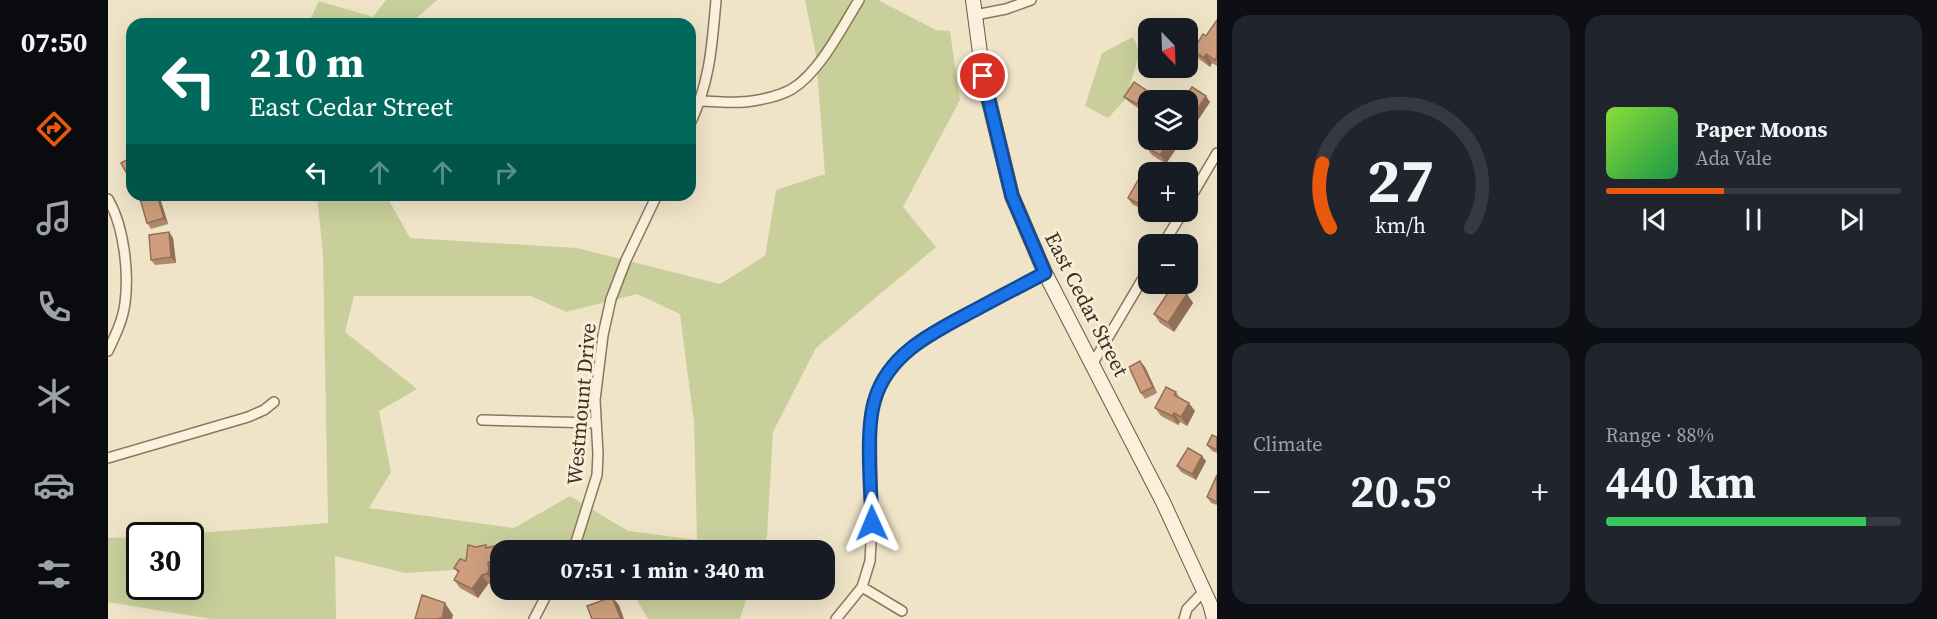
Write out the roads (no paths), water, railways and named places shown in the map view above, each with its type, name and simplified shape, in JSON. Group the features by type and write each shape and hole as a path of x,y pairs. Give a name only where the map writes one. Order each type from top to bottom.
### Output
{"main road":[{"name":"East Cedar Street","path":"973,0 983,76 1012,196 1045,273 1163,502 1203,591 1213,605 1214,619"}],"street":[{"path":"696,111 707,78 716,0"},
{"path":"701,101 750,102 773,97 793,88 808,75 823,56 859,0"},
{"path":"975,15 1006,9 1031,0"},
{"path":"1198,185 1217,153"},
{"path":"108,199 120,233 125,257 126,279 125,304 117,332 108,351"},
{"name":"Westmount Drive","path":"577,540 597,475 595,400 599,358 611,299 626,260 654,201"},
{"path":"836,619 862,587 870,561 871,419 875,398 884,378 903,354 926,336 1045,273"},
{"path":"1093,363 1138,287"},
{"path":"108,458 249,417 274,402"},
{"path":"482,420 596,423"},
{"path":"862,587 902,611"},
{"path":"1184,619 1187,609 1203,591"},
{"path":"534,619 544,600"}]}
